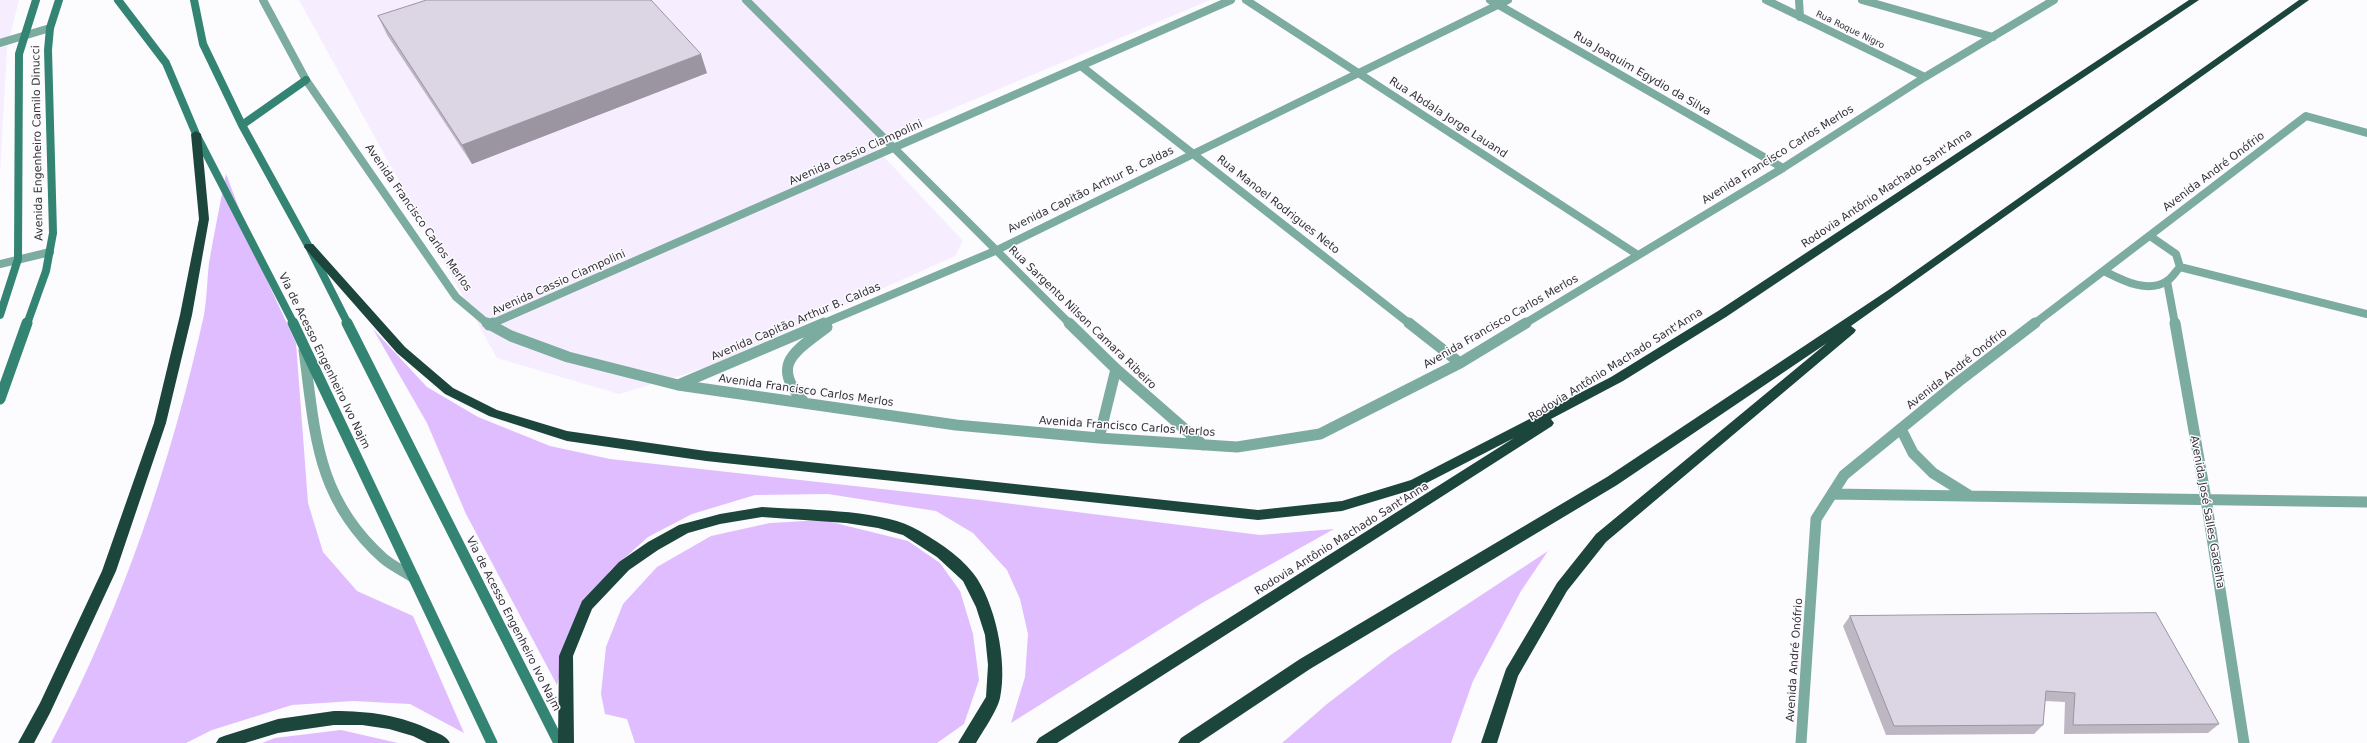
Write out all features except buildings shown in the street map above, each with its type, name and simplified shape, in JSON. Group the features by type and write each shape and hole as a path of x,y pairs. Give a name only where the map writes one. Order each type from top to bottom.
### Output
{"highway":[{"name":"Rodovia Antônio Machado Sant'Anna","path":"1044,743 1722,314 2195,0"},
{"path":"1186,743 1305,664 1612,481 1894,292 2305,0"},
{"path":"26,743 45,708 109,571 160,423 186,315 204,219 196,134"},
{"path":"309,247 401,350 449,391 493,413 567,436 722,458 1258,516 1342,506 1416,484 1619,378"},
{"path":"1489,743 1511,674 1562,587 1601,538 1894,292"},
{"path":"566,743 566,656 588,605 624,566 653,546 684,529 762,512 846,518 878,523 907,531 942,553 968,577 983,606 992,635 995,665 993,698 966,743"},
{"path":"224,743 305,719 347,717 393,723 430,736 442,743"}],"main road":[{"name":"Avenida Engenheiro Camilo Dinucci","path":"0,315 18,259 19,54 23,36 36,0"},
{"name":"Avenida Engenheiro Camilo Dinucci","path":"0,398 46,272 53,233 48,50 50,28 59,0"},
{"name":"Via de Acesso Engenheiro Ivo Najm","path":"118,0 166,63 196,134 302,342 492,743"},
{"name":"Via de Acesso Engenheiro Ivo Najm","path":"194,0 203,44 242,125 309,247 559,743"},
{"path":"242,125 306,80"}],"street":[{"name":"Avenida Francisco Carlos Merlos","path":"263,0 306,80 456,297 489,325 511,336 568,357 678,385 956,425 1099,438 1237,447 1320,434 1460,363 1783,168 1925,77 2054,0"},
{"name":"Rua Sargento Nilson Camara Ribeiro","path":"746,0 995,251 1116,369 1203,445"},
{"name":"Avenida Cassio Ciampolini","path":"489,325 1231,0"},
{"name":"Rua Abdala Jorge Lauand","path":"1246,0 1638,255"},
{"name":"Rua Joaquim Egydio da Silva","path":"1490,0 1783,168"},
{"name":"Avenida Capitão Arthur B. Caldas","path":"678,385 995,251 1508,0"},
{"name":"Rua Roque Nigro","path":"1766,0 1925,77"},
{"path":"1799,0 1798,8 1800,17"},
{"path":"1862,0 1993,36"},
{"path":"0,43 50,28"},
{"name":"Rua Manoel Rodrigues Neto","path":"1081,66 1460,363"},
{"name":"Avenida André Onófrio","path":"1801,743 1816,519 1844,475 1958,382 2306,116 2367,133"},
{"path":"2150,236 2176,254 2180,267"},
{"path":"0,264 50,252"},
{"path":"2147,286 2167,281 2180,267"},
{"path":"2180,267 2367,314"},
{"path":"2104,271 2130,284 2147,286 2170,296"},
{"name":"Avenida José Salles Gadelha","path":"2167,281 2206,499 2244,743"},
{"path":"804,403 793,393 788,381 787,370 790,359 797,349 840,317"},
{"path":"302,342 319,458 331,494 353,528 384,559 414,578"},
{"path":"1099,438 1116,369"},
{"path":"1901,429 1913,453 1933,473 1970,496"},
{"path":"1832,494 2367,502"}],"shaded area":[{"path":"0,0 19,0 7,48 0,174"},
{"path":"299,0 1210,0 871,143 963,241 955,256 705,368 619,394 497,358"},
{"path":"226,174 264,274 296,343 308,503 323,552 357,591 413,616 464,733 410,704 353,701 292,705 212,730 186,743 51,743 100,641 122,588 160,479 191,370 204,315 209,263"},
{"path":"373,329 427,387 478,417 550,446 610,459 981,500 1260,535 1334,529 1202,603 1011,723 1025,677 1028,634 1020,599 1007,570 973,533 936,511 828,494 755,495 692,514 648,537 610,571 586,604 566,651 557,685 466,514 427,423"},
{"path":"823,520 908,541 940,563 960,591 973,634 979,680 964,724 937,743 635,743 627,719 605,714 601,694 606,647 623,604 657,567 711,536 770,523"},
{"path":"1548,551 1521,591 1473,681 1451,743 1282,743 1327,704 1392,654"},
{"path":"341,730 398,743 262,743 275,738"}]}
